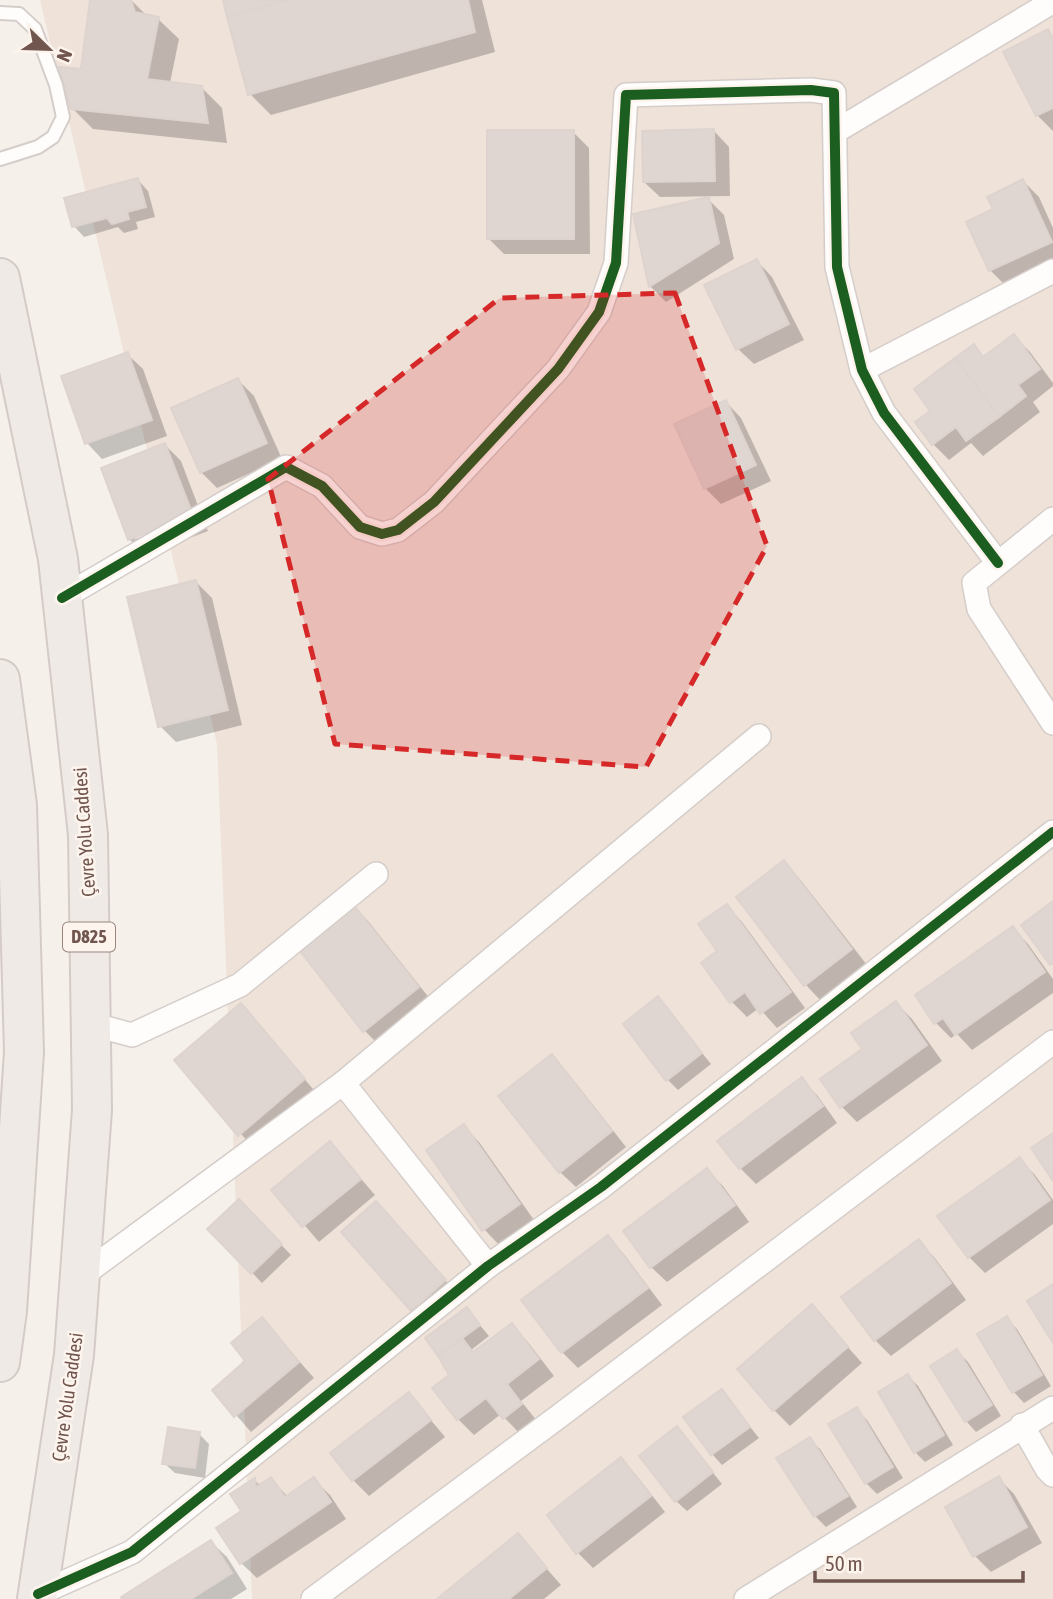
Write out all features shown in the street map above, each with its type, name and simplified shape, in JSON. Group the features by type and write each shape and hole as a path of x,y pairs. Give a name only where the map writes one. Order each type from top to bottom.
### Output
{"highway":[{"name":"Çevre Yolu Caddesi","path":"0,278 58,559 88,835 92,1110 74,1356 37,1597"},
{"path":"0,678 24,1052 8,1179 7,1311 0,1362"}],"street":[{"path":"836,131 1052,2"},
{"path":"62,598 286,467 321,486 360,527 382,534 398,530 434,502 558,369 599,312 616,263 626,95 811,90 834,93 837,267 862,370 884,413 998,563"},
{"path":"862,370 1053,271"},
{"path":"1053,519 974,583 979,609 1053,723"},
{"path":"80,1277 343,1083 759,736"},
{"path":"37,1597 132,1552 488,1266 601,1187 1053,832"},
{"path":"91,1024 132,1035 240,985 376,874"},
{"path":"313,1599 1053,1042"},
{"path":"343,1083 488,1266"},
{"path":"746,1599 1053,1408"},
{"path":"1022,1425 1053,1475"}],"lane":[{"path":"0,13 19,13 35,29 56,85 63,117 52,137 38,147 0,159"}],"highlighted area":[{"path":"675,293 767,546 646,767 335,744 268,479 500,298"}],"shaded area":[{"path":"40,0 1053,0 1053,1599 252,1599 217,744"}],"building":[{"path":"90,0 131,0 135,12 159,17 147,79 202,86 208,123 71,109 59,67 81,69"},
{"path":"223,0 289,0 227,17"},
{"path":"289,0 468,0 475,32 248,95 227,17"},
{"path":"1048,29 1053,39 1053,108 1036,116 1003,52"},
{"path":"714,129 715,181 643,182 642,131"},
{"path":"487,130 574,130 574,239 487,239"},
{"path":"138,178 146,207 127,212 129,219 112,224 107,218 72,227 64,198"},
{"path":"1023,179 1052,242 989,271 966,222 993,209 987,197"},
{"path":"709,197 719,243 649,287 633,214"},
{"path":"757,259 789,324 736,350 704,285"},
{"path":"1014,334 1040,369 1018,385 1026,396 999,417 955,358 974,344 983,357"},
{"path":"128,352 152,420 85,444 61,376"},
{"path":"955,358 999,417 966,441 956,427 932,445 915,422 930,411 914,389"},
{"path":"238,378 267,443 200,473 171,408"},
{"path":"726,400 756,465 704,489 674,424"},
{"path":"165,443 193,515 128,540 101,468"},
{"path":"196,580 228,710 158,727 127,597"},
{"path":"784,860 852,949 804,986 736,897"},
{"path":"1053,901 1053,963 1050,965 1021,925"},
{"path":"352,903 419,987 363,1032 297,947"},
{"path":"727,904 791,992 760,1014 745,992 730,1003 701,963 717,951 698,924"},
{"path":"1013,926 1045,972 955,1035 943,1018 934,1024 915,995"},
{"path":"658,996 702,1053 666,1081 623,1024"},
{"path":"896,1001 927,1045 840,1108 820,1079 862,1049 851,1033"},
{"path":"241,1003 305,1079 238,1136 174,1060"},
{"path":"552,1054 612,1131 559,1173 498,1096"},
{"path":"802,1077 823,1106 739,1169 717,1141"},
{"path":"464,1124 520,1204 482,1231 426,1150"},
{"path":"1053,1133 1053,1181 1031,1148"},
{"path":"330,1141 361,1179 302,1227 271,1190"},
{"path":"1020,1157 1050,1200 968,1258 937,1216"},
{"path":"707,1168 735,1205 650,1268 623,1231"},
{"path":"239,1199 282,1244 251,1274 207,1229"},
{"path":"376,1201 446,1280 411,1311 341,1232"},
{"path":"608,1235 648,1288 561,1353 521,1300"},
{"path":"919,1239 951,1283 874,1341 841,1297"},
{"path":"1053,1284 1053,1343 1027,1301"},
{"path":"812,1304 848,1347 773,1411 737,1369"},
{"path":"467,1307 480,1325 438,1356 425,1338"},
{"path":"1007,1316 1042,1375 1012,1393 977,1334"},
{"path":"262,1317 299,1362 234,1417 212,1390 245,1361 231,1343"},
{"path":"512,1323 539,1359 507,1384 522,1404 503,1419 486,1398 457,1420 432,1388 449,1375 438,1356 462,1338 473,1352"},
{"path":"957,1349 992,1405 965,1422 930,1366"},
{"path":"908,1374 944,1435 914,1453 878,1392"},
{"path":"722,1389 750,1427 711,1455 683,1417"},
{"path":"409,1392 431,1420 352,1481 330,1453"},
{"path":"857,1407 893,1467 865,1484 828,1424"},
{"path":"677,1426 713,1472 675,1502 639,1456"},
{"path":"168,1427 200,1432 195,1468 162,1464"},
{"path":"810,1437 848,1496 814,1517 776,1458"},
{"path":"621,1457 651,1496 576,1554 547,1515"},
{"path":"999,1476 1027,1527 973,1557 945,1507"},
{"path":"271,1477 285,1497 314,1477 331,1502 240,1564 216,1528 241,1511 230,1494 255,1478 256,1487"},
{"path":"518,1533 547,1568 509,1599 437,1599"},
{"path":"211,1540 232,1573 191,1599 122,1599 121,1597"}],"cycle path":[{"path":"62,598 286,467 322,486 360,527 382,534 398,530 434,502 558,369 599,312 616,263 626,95 811,90 834,93 837,267 862,370 884,413 998,563"},
{"path":"38,1594 132,1552 488,1266 601,1187 1053,832"}]}
